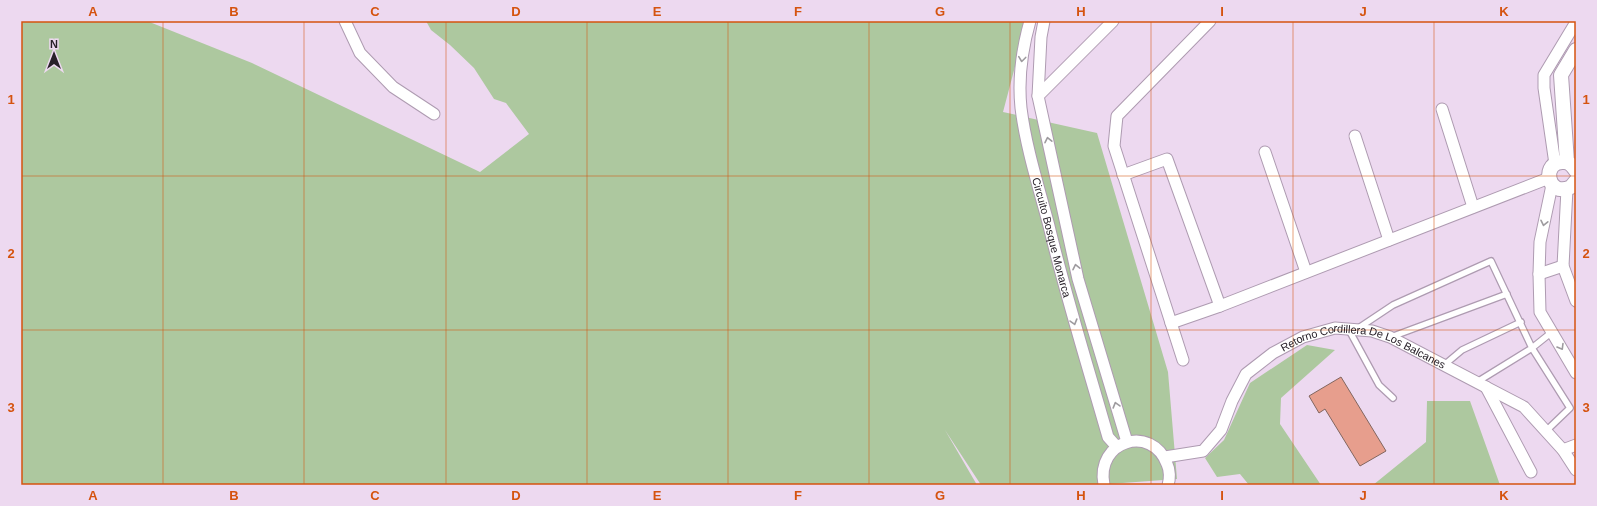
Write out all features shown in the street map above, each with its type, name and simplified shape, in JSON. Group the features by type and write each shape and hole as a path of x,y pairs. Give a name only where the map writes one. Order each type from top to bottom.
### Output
{"street":[{"path":"346,21 360,53 393,87 434,114"},
{"name":"Circuito Bosque Monarca","path":"1030,21 1024,42 1021,71 1021,107 1025,133 1067,299 1108,437 1122,444"},
{"name":"Circuito Bosque Monarca","path":"1044,21 1040,37 1038,96 1078,279 1122,444"},
{"path":"1038,96 1113,21"},
{"path":"1183,360 1114,146 1117,116 1210,21"},
{"path":"1566,166 1544,88 1544,75 1576,22"},
{"path":"1566,166 1561,75 1576,50"},
{"path":"1442,109 1473,207"},
{"path":"1355,136 1389,240"},
{"path":"1265,152 1306,272"},
{"path":"1123,175 1167,159 1220,306"},
{"path":"1566,166 1550,170 1550,181 1540,242 1540,312 1576,373"},
{"path":"1171,323 1220,306 1473,207 1550,181"},
{"path":"1550,181 1559,189 1571,185 1563,266 1576,301"},
{"path":"1539,274 1563,266"},
{"name":"Retorno Cordillera De Los Balcanes","path":"1165,457 1203,450 1221,430 1232,401 1246,374 1272,354 1303,337 1335,328 1372,331 1390,337 1524,407 1563,450 1576,470"},
{"path":"1481,384 1531,472"},
{"path":"1104,485 1102,476 1103,464 1109,454 1122,444 1138,441 1149,444 1158,449 1165,457 1169,469 1168,485"},
{"path":"1563,450 1576,445"}],"lane":[{"path":"1393,398 1379,385 1352,330 1393,305 1491,261 1532,348 1570,408 1546,431"},
{"path":"1390,337 1507,294"},
{"path":"1443,366 1462,350 1521,322"},
{"path":"1481,384 1552,332"}],"green space":[{"path":"21,21 147,21 252,63 480,172 529,134 506,103 494,99 474,68 450,45 431,30 426,21 1027,21 1003,112 1097,133 1168,372 1177,479 1095,485 981,485 945,430 977,485 21,485"},
{"path":"1307,345 1335,350 1281,398 1280,424 1321,485 1249,485 1240,474 1217,477 1205,458 1224,440 1250,383"},
{"path":"1427,401 1470,401 1500,485 1373,485 1426,442"}],"building":[{"path":"1341,377 1386,451 1360,466 1325,409 1319,413 1309,396"}]}
